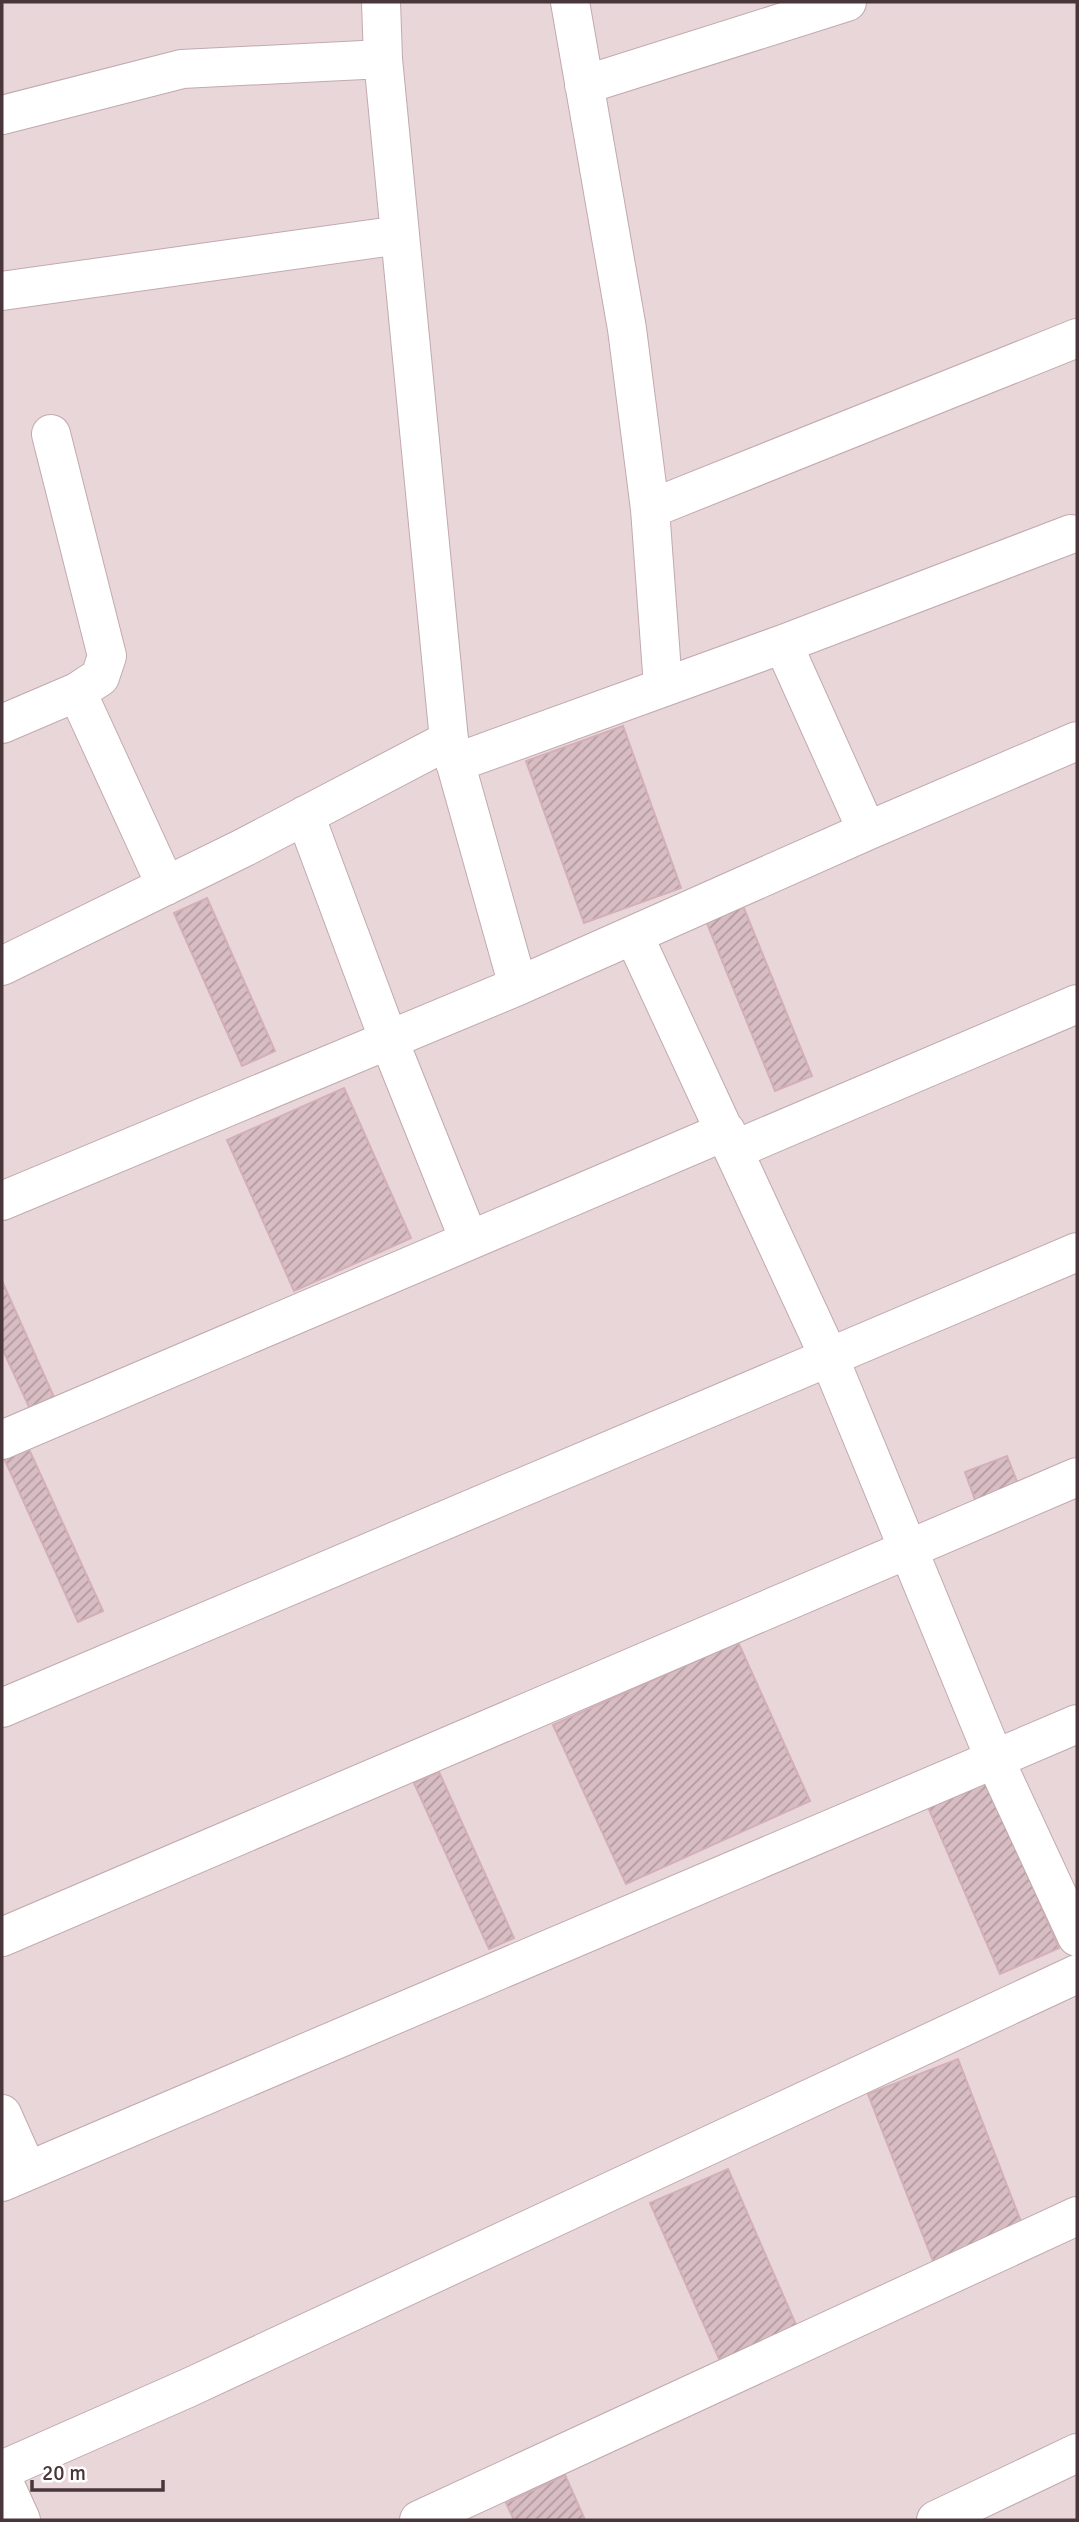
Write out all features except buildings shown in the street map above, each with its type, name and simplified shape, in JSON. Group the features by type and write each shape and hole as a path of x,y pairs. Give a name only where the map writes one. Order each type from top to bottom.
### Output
{"street":[{"path":"381,2 383,60 452,751 518,986"},
{"path":"570,2 627,329 650,509 663,686"},
{"path":"584,85 847,2"},
{"path":"2,115 181,69 383,60"},
{"path":"2,291 400,235"},
{"path":"650,509 1077,338"},
{"path":"2,724 77,692 100,677 107,656 51,434"},
{"path":"2,966 305,815 452,751 663,686 783,644 1071,534"},
{"path":"783,644 867,831"},
{"path":"77,692 166,886"},
{"path":"2,1201 518,986 1077,741"},
{"path":"305,815 388,1038 469,1240"},
{"path":"634,936 829,1357 995,1760 1077,1937"},
{"path":"2,1440 469,1240 1077,1004"},
{"path":"2,1708 1077,1252"},
{"path":"2,1937 1077,1477"},
{"path":"2,2114 15,2176 1077,1724"},
{"path":"2,2470 201,2382 1077,1974"},
{"path":"419,2520 1077,2216"},
{"path":"936,2520 1077,2453"},
{"path":"2,2478 21,2520"}],"shaded area":[{"path":"2,2 1077,2 1077,2520 24,2520 2,2477"}]}
